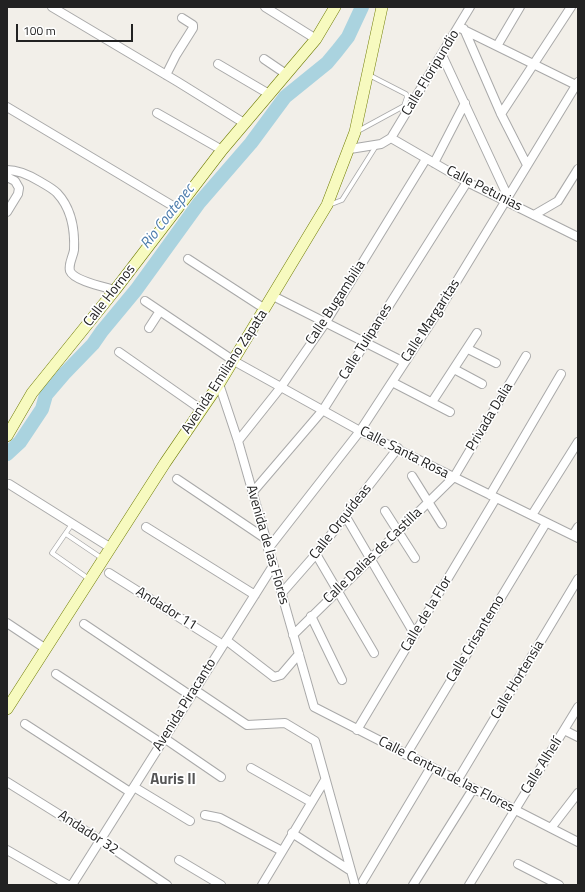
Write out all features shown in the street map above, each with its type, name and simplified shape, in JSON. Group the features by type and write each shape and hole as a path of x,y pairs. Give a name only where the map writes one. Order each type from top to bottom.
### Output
{"main road":[{"name":"Calle Hornos","path":"7,436 32,393 115,290 222,150 316,39 335,7"},
{"name":"Avenida Emiliano Zapata","path":"7,710 103,559 220,384 327,205 356,132 382,7"}],"street":[{"path":"52,7 244,123"},
{"path":"264,7 316,39"},
{"name":"Calle Floripundio","path":"391,138 442,55 461,28 470,7"},
{"path":"497,46 520,7"},
{"path":"501,114 571,7"},
{"path":"166,75 176,54 193,28 193,25 182,18"},
{"path":"461,28 577,84"},
{"path":"461,28 501,114 527,165"},
{"path":"442,55 465,103 507,199"},
{"path":"264,59 286,74"},
{"path":"218,64 269,94"},
{"name":"Calle Margaritas","path":"268,549 360,431 441,307 577,84"},
{"name":"Calle Bugambilia","path":"238,441 281,387 326,322 430,161 465,103"},
{"path":"7,107 178,209"},
{"path":"157,113 222,150"},
{"path":"350,149 376,146 391,138"},
{"name":"Calle Petunias","path":"391,138 467,182 507,199 534,215 578,237"},
{"path":"534,215 558,202 578,169"},
{"path":"7,170 16,170 56,192 70,213 73,223 74,252 70,263 70,271 76,278 115,290"},
{"path":"7,177 15,181 19,188 18,194 7,212"},
{"name":"Calle Tulipanes","path":"252,493 323,410 467,182"},
{"path":"188,260 264,309"},
{"path":"273,296 404,362"},
{"name":"Calle Santa Rosa","path":"145,301 234,361 360,431 398,448 575,537"},
{"path":"149,328 160,311"},
{"path":"432,402 468,349 477,333"},
{"path":"468,349 496,363"},
{"path":"119,352 202,410"},
{"name":"Privada Dalia","path":"454,477 526,356"},
{"path":"454,369 482,384"},
{"name":"Calle de la Flor","path":"357,730 415,635 561,374"},
{"path":"392,382 450,412"},
{"name":"Avenida de las Flores","path":"220,384 238,441 314,707"},
{"path":"532,515 578,442"},
{"name":"Calle Orquídeas","path":"281,594 346,517 398,448"},
{"path":"412,476 427,503 442,524"},
{"name":"Calle Dalias de Castilla","path":"293,635 454,477"},
{"path":"177,479 266,539"},
{"path":"8,484 111,548"},
{"path":"385,511 415,558"},
{"path":"346,517 415,635"},
{"name":"Calle Crisantemo","path":"406,755 546,523"},
{"path":"575,537 578,527"},
{"path":"146,528 255,595"},
{"path":"316,554 374,653"},
{"name":"Avenida Piracanto","path":"72,885 273,566"},
{"name":"Andador 11","path":"109,573 225,642 274,677 281,675 299,654"},
{"name":"Calle Hortensia","path":"457,781 578,579"},
{"path":"311,616 342,680"},
{"path":"7,623 46,649"},
{"path":"84,624 193,693 247,725 285,723 314,741 351,871"},
{"path":"56,674 220,777"},
{"name":"Calle Central de las Flores","path":"314,707 578,842"},
{"name":"Calle Alhelí","path":"469,885 578,707"},
{"path":"25,724 132,789 190,821"},
{"path":"564,730 578,737"},
{"path":"251,768 311,802"},
{"path":"292,833 351,871 360,883 431,768"},
{"path":"265,884 292,833 326,780"},
{"name":"Andador 32","path":"7,782 100,840 167,885"},
{"path":"413,885 473,789"},
{"path":"552,828 578,793"},
{"path":"205,815 220,818 282,851"},
{"path":"7,850 68,885"},
{"path":"179,860 221,885"},
{"path":"518,864 560,885"}],"lane":[{"path":"356,132 404,106 408,97 406,94 368,75"},
{"path":"327,205 342,200 376,146"},
{"path":"72,524 52,553 91,580"},
{"path":"66,534 103,559"}],"waterway":[{"name":"Rio Coatepec","path":"7,454 20,442 42,409 46,395 93,344 136,290 199,203 251,143 285,97 327,63 337,51 348,37 362,7"}],"district":[{"name":"Auris II","path":"173,780"}]}
